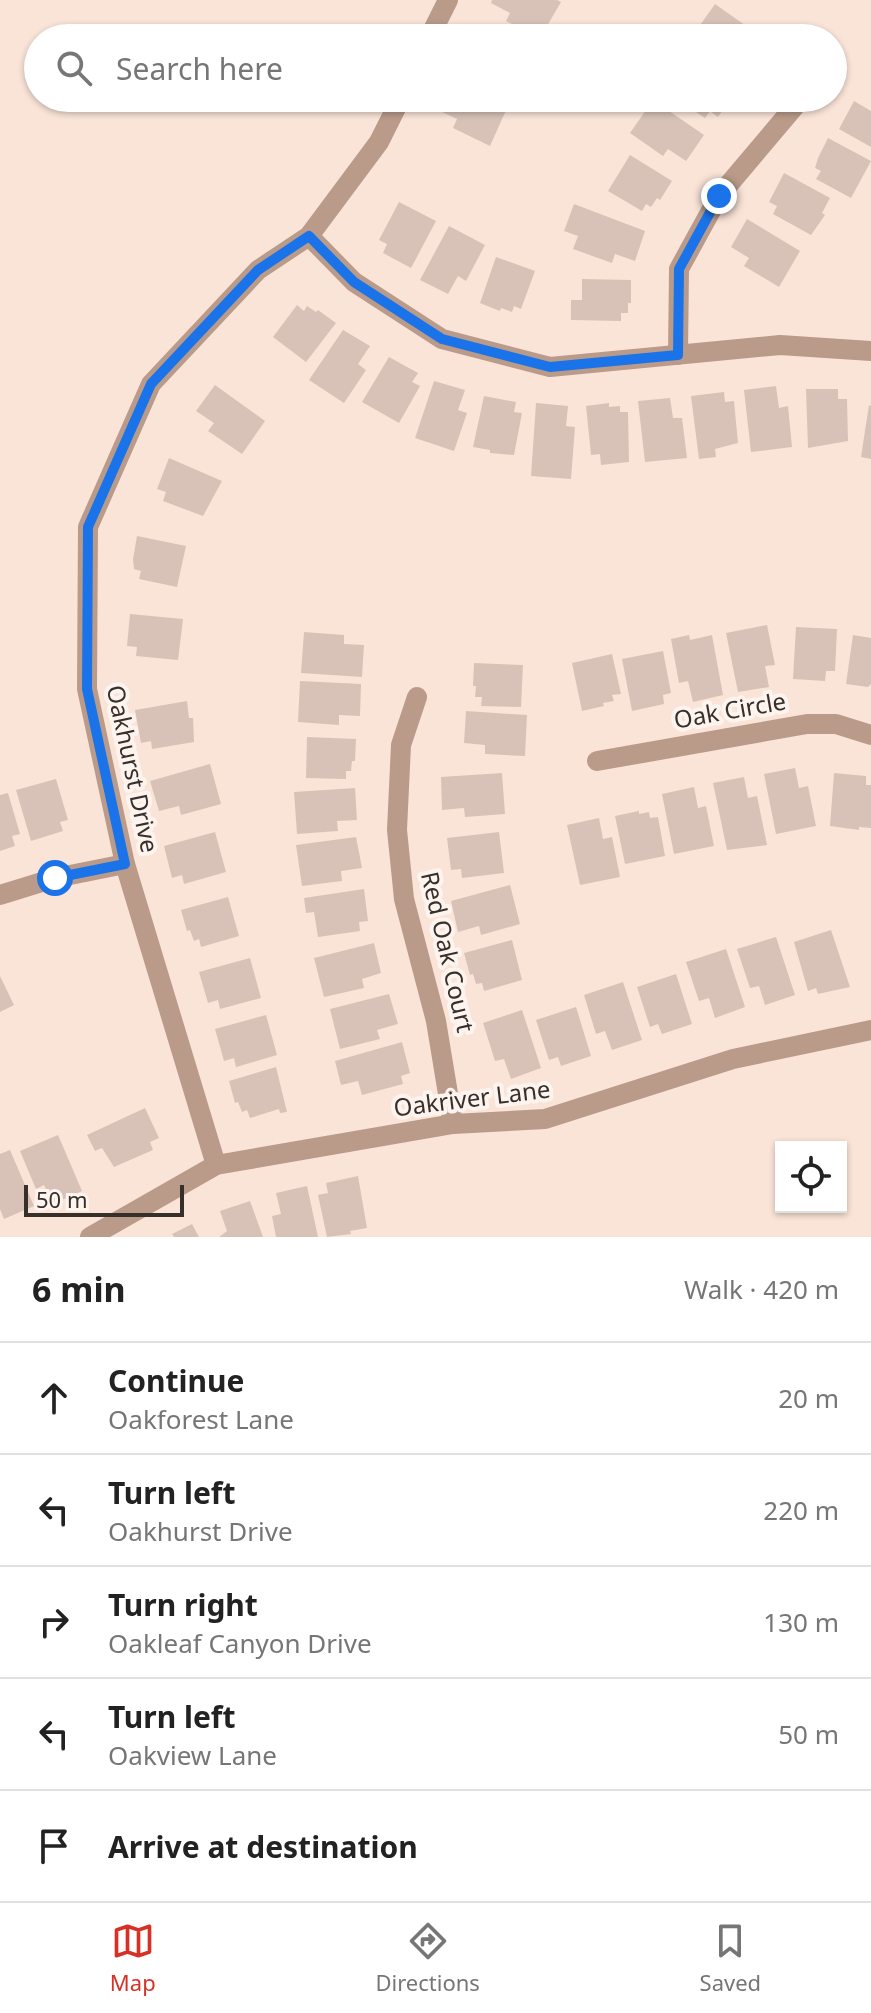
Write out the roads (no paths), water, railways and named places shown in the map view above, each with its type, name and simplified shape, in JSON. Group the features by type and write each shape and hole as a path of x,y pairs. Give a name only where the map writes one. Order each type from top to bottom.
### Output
{"street":[{"path":"436,24 448,0"},
{"name":"Oakhurst Drive","path":"216,1165 125,864 87,689 88,527 151,384 258,270 309,236 379,142 394,112"},
{"path":"678,355 679,269 719,196 790,112"},
{"path":"309,236 354,282 442,339 550,367 780,345 871,351"},
{"name":"Red Oak Court","path":"417,697 401,745 397,830 404,899 436,1021 453,1124"},
{"name":"Oak Circle","path":"597,761 807,724 836,724 871,735"},
{"path":"0,895 55,878 125,864"},
{"name":"Oakriver Lane","path":"90,1237 216,1165 453,1124 545,1119 733,1059 871,1030"}]}
